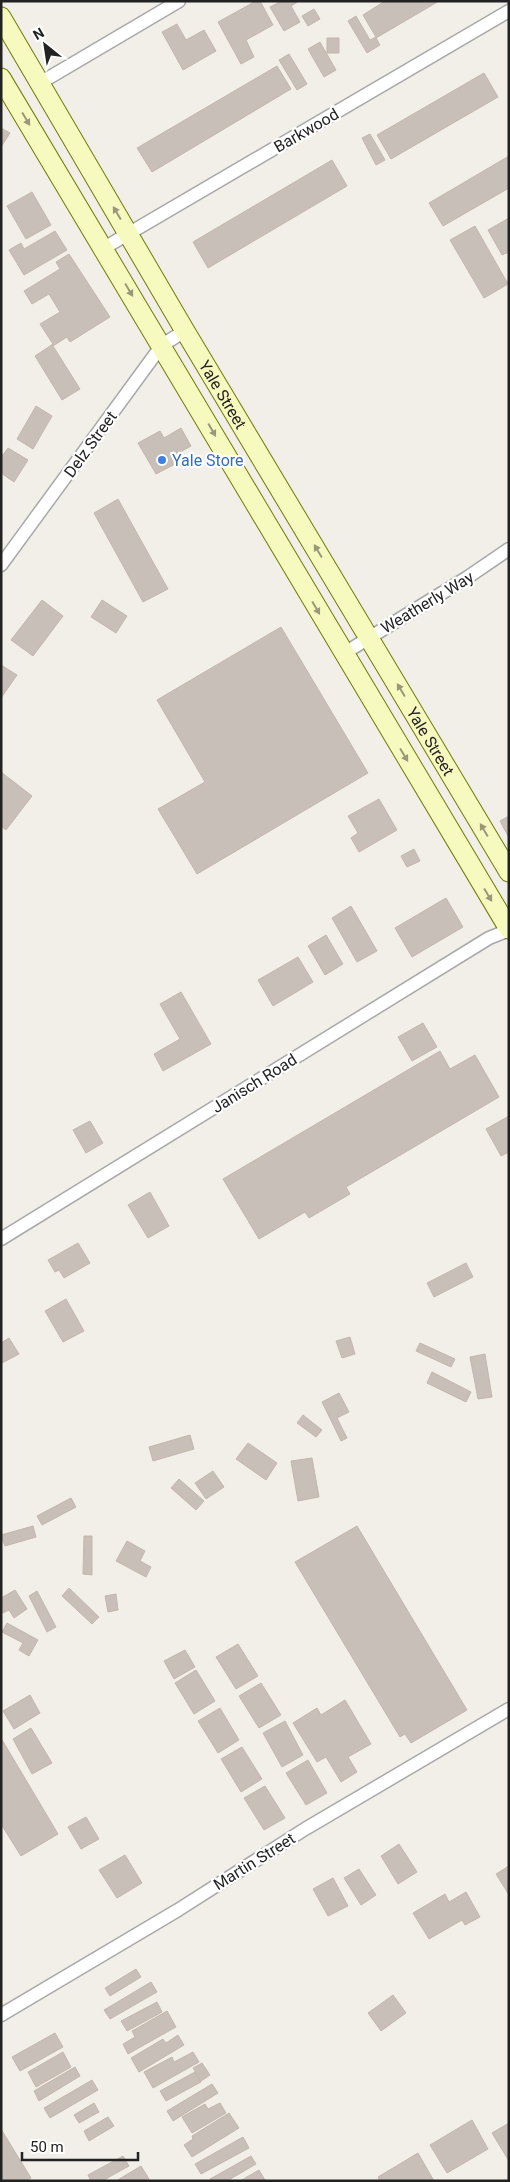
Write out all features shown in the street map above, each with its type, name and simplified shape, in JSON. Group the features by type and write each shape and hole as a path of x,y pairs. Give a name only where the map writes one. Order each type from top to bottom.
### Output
{"main road":[{"name":"Yale Street","path":"1,17 185,331 509,872"},
{"name":"Yale Street","path":"1,78 162,345 343,654 509,929"}],"street":[{"path":"40,83 179,1"},
{"name":"Barkwood","path":"104,248 509,11"},
{"name":"Delz Street","path":"1,565 162,345 185,331"},
{"name":"Weatherly Way","path":"343,654 468,577 509,549"},
{"name":"Janisch Road","path":"1,1239 489,938 509,929"},
{"name":"Martin Street","path":"1,2015 178,1910 305,1829 509,1709"}],"building":[{"path":"256,1 260,1 273,25 246,40 254,57 241,64 218,22"},
{"path":"277,1 299,1 291,6 300,22 284,31 270,7 278,3"},
{"path":"385,1 439,1 376,38 380,45 367,53 348,21 356,16 370,40 376,37 363,15"},
{"path":"314,9 320,19 308,26 302,16"},
{"path":"177,24 186,40 204,30 216,51 183,70 162,32"},
{"path":"327,38 339,38 339,53 327,53"},
{"path":"320,42 336,70 324,77 308,49"},
{"path":"289,54 307,84 297,90 279,60"},
{"path":"277,66 291,89 152,172 137,148"},
{"path":"484,73 498,97 391,159 377,135"},
{"path":"1,128 10,133 1,147"},
{"path":"370,134 385,160 376,165 362,138"},
{"path":"509,156 509,188 443,226 429,203"},
{"path":"332,160 347,186 208,268 193,242"},
{"path":"32,192 51,225 26,239 7,206"},
{"path":"509,218 509,252 502,255 488,230"},
{"path":"475,226 508,284 484,298 450,240"},
{"path":"55,231 67,250 24,275 9,250 21,243 24,249"},
{"path":"69,254 110,317 70,342 67,337 53,346 80,389 62,400 35,356 53,344 40,324 60,312 49,294 32,304 24,291 60,269 56,262"},
{"path":"36,406 52,416 33,449 17,439"},
{"path":"181,428 191,446 173,456 177,463 156,474 138,443 160,431 164,438"},
{"path":"8,448 28,460 14,482 1,473 1,454 3,455"},
{"path":"118,499 168,589 143,602 94,513"},
{"path":"42,600 63,616 33,656 11,640"},
{"path":"102,600 127,616 116,633 91,617"},
{"path":"281,627 368,773 197,874 158,809 205,782 157,700"},
{"path":"1,665 17,675 1,698"},
{"path":"1,772 32,796 6,830 1,826"},
{"path":"379,799 397,830 359,852 351,838 358,833 348,816"},
{"path":"509,816 509,835 508,836 500,821"},
{"path":"414,849 420,861 407,867 401,856"},
{"path":"446,898 463,927 412,957 395,928"},
{"path":"351,906 377,951 357,962 332,918"},
{"path":"326,935 343,964 325,975 308,946"},
{"path":"298,957 313,982 273,1006 258,980"},
{"path":"181,992 211,1044 163,1071 154,1054 180,1039 160,1004"},
{"path":"423,1023 437,1047 412,1061 398,1037"},
{"path":"440,1051 450,1069 475,1055 499,1097 346,1187 350,1194 309,1218 305,1212 259,1239 223,1179"},
{"path":"509,1116 509,1152 501,1156 486,1129"},
{"path":"90,1121 103,1143 86,1153 73,1130"},
{"path":"150,1192 169,1226 148,1238 128,1205"},
{"path":"78,1243 90,1263 64,1278 59,1270 55,1272 48,1260"},
{"path":"466,1263 473,1277 434,1297 427,1283"},
{"path":"66,1299 84,1331 63,1342 45,1311"},
{"path":"350,1337 355,1354 342,1358 336,1341"},
{"path":"9,1338 19,1354 2,1363 1,1343"},
{"path":"420,1343 455,1359 451,1367 416,1351"},
{"path":"485,1354 492,1397 478,1399 470,1357"},
{"path":"432,1372 471,1392 466,1402 427,1383"},
{"path":"339,1393 349,1412 337,1418 347,1438 341,1441 322,1402"},
{"path":"303,1415 322,1430 316,1437 297,1423"},
{"path":"190,1435 194,1449 153,1461 149,1447"},
{"path":"248,1443 277,1463 266,1480 236,1459"},
{"path":"312,1458 319,1497 298,1501 291,1461"},
{"path":"213,1471 224,1487 206,1499 195,1483"},
{"path":"179,1479 204,1501 196,1510 171,1488"},
{"path":"71,1498 76,1507 42,1525 37,1516"},
{"path":"33,1526 36,1537 5,1546 1,1535"},
{"path":"357,1526 467,1710 411,1743 405,1734 400,1737 295,1562"},
{"path":"84,1536 92,1536 92,1575 83,1574"},
{"path":"127,1541 145,1551 140,1561 151,1567 146,1577 116,1561"},
{"path":"69,1588 99,1617 92,1624 62,1596"},
{"path":"15,1590 27,1609 14,1618 9,1610 3,1613 1,1610 1,1598"},
{"path":"37,1591 56,1627 47,1632 29,1596"},
{"path":"116,1594 118,1610 108,1612 105,1596"},
{"path":"7,1623 38,1640 29,1656 19,1650 23,1643 2,1632"},
{"path":"238,1644 258,1676 236,1689 216,1657"},
{"path":"185,1650 195,1667 174,1679 164,1661"},
{"path":"196,1670 215,1701 194,1714 175,1683"},
{"path":"261,1683 281,1715 259,1728 239,1696"},
{"path":"30,1695 40,1713 14,1729 3,1711"},
{"path":"345,1700 371,1744 348,1757 357,1772 341,1782 326,1757 317,1762 293,1723 317,1708 321,1715"},
{"path":"220,1708 239,1740 218,1753 198,1721"},
{"path":"285,1721 303,1755 282,1767 263,1733"},
{"path":"31,1728 52,1763 32,1774 13,1739"},
{"path":"1,1738 58,1834 21,1856 1,1824"},
{"path":"242,1747 262,1779 241,1792 221,1759"},
{"path":"308,1760 327,1793 306,1805 286,1773"},
{"path":"265,1786 285,1818 264,1830 244,1798"},
{"path":"86,1817 99,1839 81,1849 68,1827"},
{"path":"399,1844 417,1872 398,1884 381,1856"},
{"path":"125,1855 142,1883 117,1898 99,1870"},
{"path":"509,1866 509,1895 496,1874"},
{"path":"359,1869 376,1895 361,1905 344,1878"},
{"path":"333,1878 348,1906 328,1916 313,1889"},
{"path":"466,1892 480,1917 465,1925 462,1920 429,1939 413,1913 445,1894 449,1902"},
{"path":"136,1969 141,1977 110,1996 105,1988"},
{"path":"151,1982 157,1992 110,2019 104,2010"},
{"path":"393,1995 406,2013 381,2031 368,2013"},
{"path":"157,2002 162,2012 127,2031 121,2021"},
{"path":"167,2011 176,2027 128,2054 123,2044 135,2037 132,2031"},
{"path":"55,2033 63,2047 20,2071 12,2057"},
{"path":"178,2035 184,2045 139,2072 131,2058 163,2039 166,2043"},
{"path":"63,2052 71,2067 36,2087 28,2072"},
{"path":"193,2052 199,2062 153,2088 144,2072 172,2057 174,2062"},
{"path":"202,2063 210,2075 201,2081 193,2068"},
{"path":"75,2067 80,2076 39,2101 34,2091"},
{"path":"195,2072 201,2082 166,2101 160,2091"},
{"path":"92,2080 98,2090 50,2118 44,2108"},
{"path":"212,2084 218,2093 173,2121 167,2111"},
{"path":"94,2103 99,2112 79,2123 74,2115"},
{"path":"220,2103 226,2113 192,2133 182,2117 205,2104 208,2109"},
{"path":"229,2113 239,2128 192,2157 184,2145 193,2139 192,2136"},
{"path":"108,2117 114,2126 89,2141 84,2131"},
{"path":"472,2120 488,2149 447,2173 430,2145"},
{"path":"509,2123 509,2161 492,2133"},
{"path":"1,2129 31,2178 26,2181 1,2181"},
{"path":"243,2137 249,2148 201,2174 195,2164"},
{"path":"418,2153 434,2181 380,2181 378,2177"},
{"path":"123,2156 129,2166 102,2181 91,2181 88,2175"},
{"path":"251,2156 256,2164 227,2181 211,2181 210,2179"},
{"path":"141,2166 149,2179 116,2181"},
{"path":"259,2170 265,2180 240,2181"}],"place":[{"name":"Yale Store","path":"162,460"}]}
